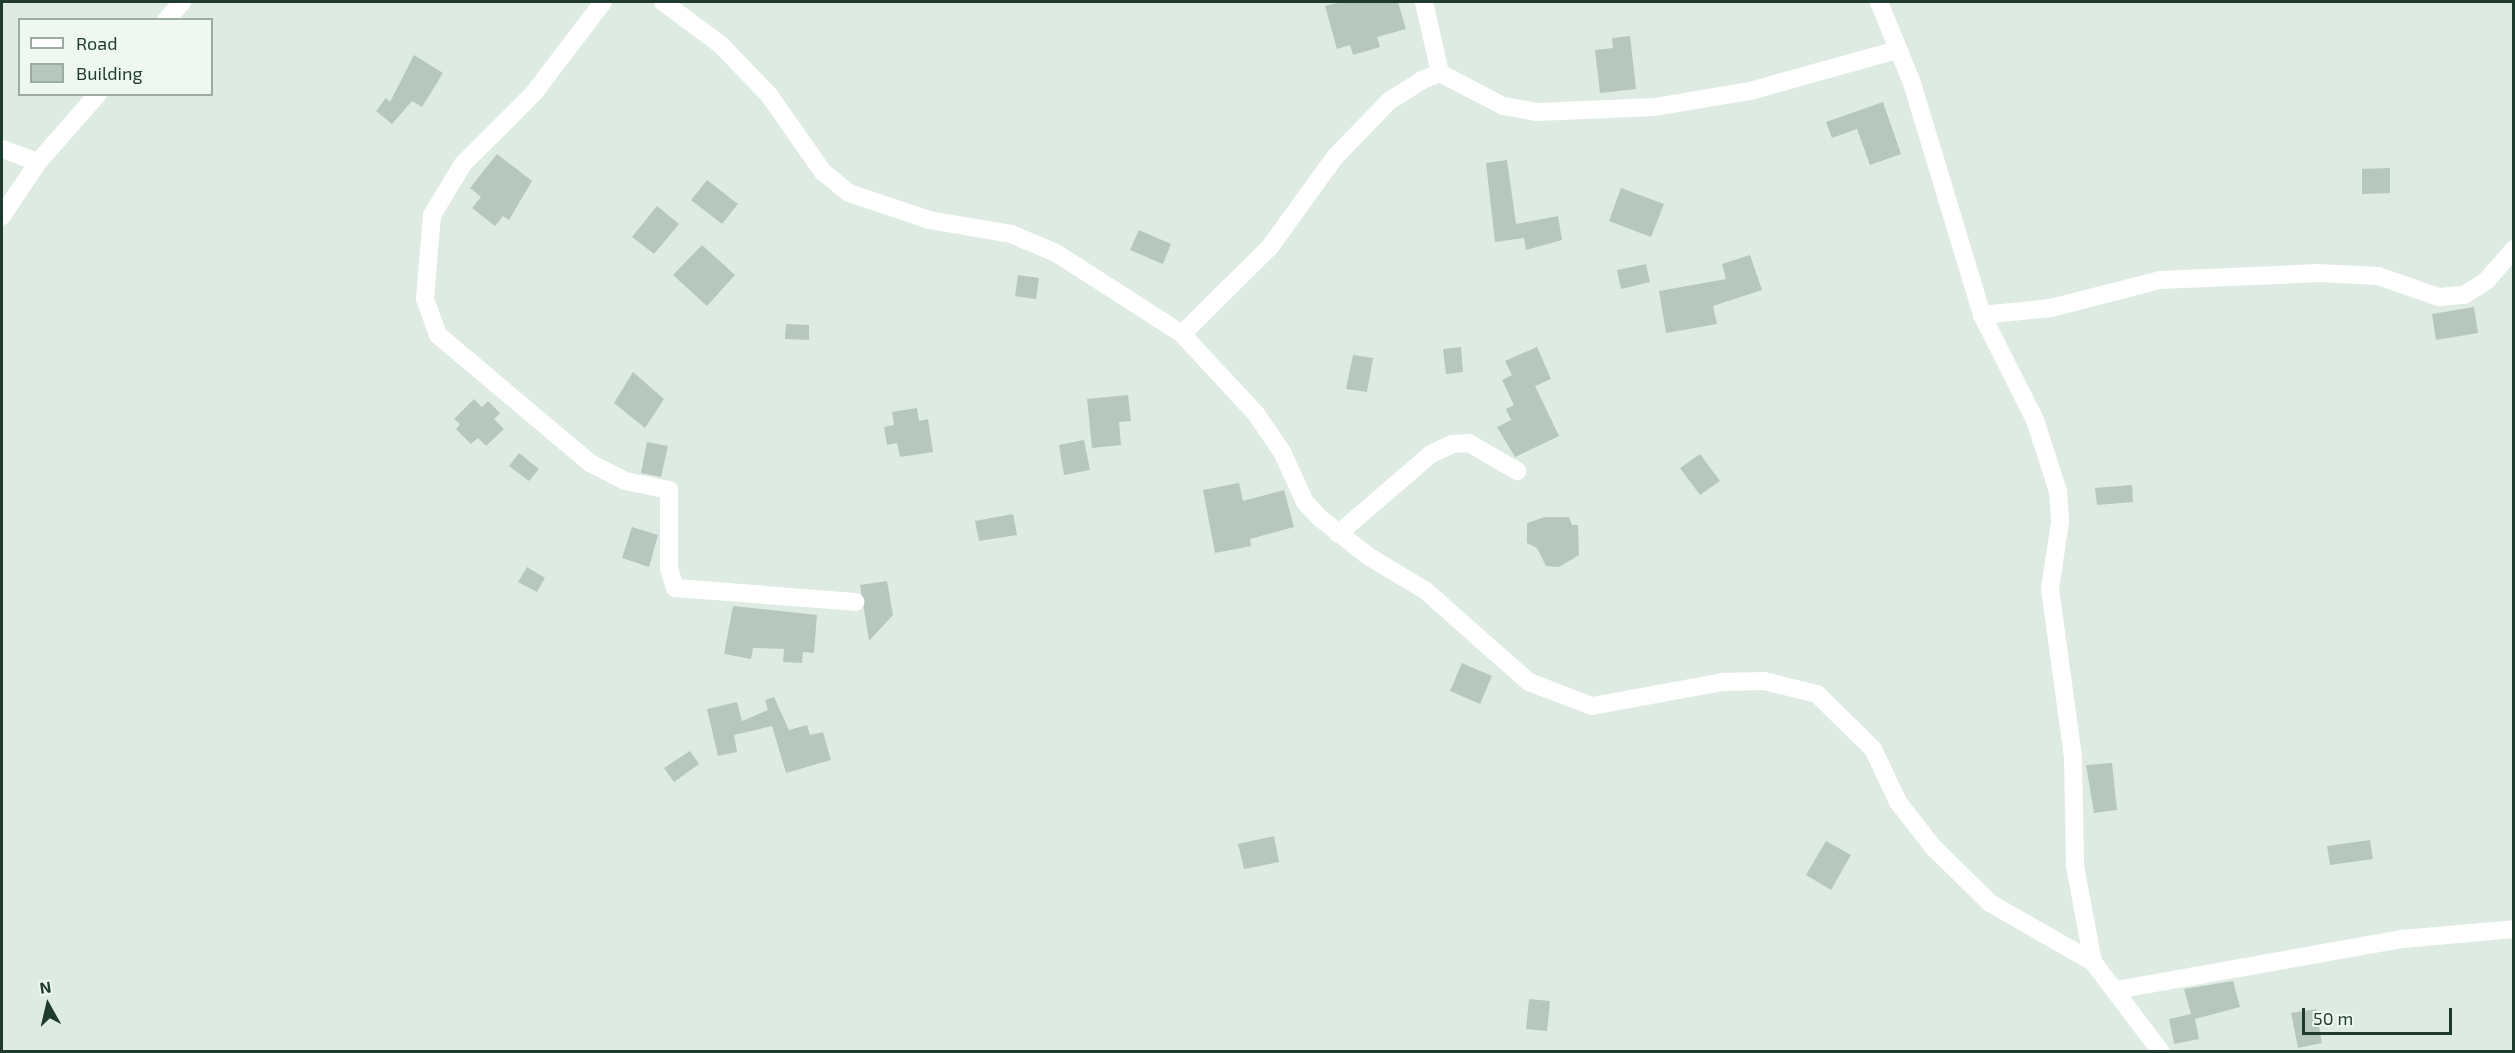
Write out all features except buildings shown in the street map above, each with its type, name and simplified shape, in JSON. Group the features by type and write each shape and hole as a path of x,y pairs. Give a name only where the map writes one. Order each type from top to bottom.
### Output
{"street":[{"path":"168,18 182,2"},
{"path":"603,2 534,93 463,164 432,215 425,299 438,335 590,463 625,481 669,490 669,569 675,588 855,602"},
{"path":"663,2 720,44 761,86 823,172 849,193 929,220 1011,234 1056,253 1182,334 1256,414 1282,452 1305,502 1338,534 1426,591 1529,682 1563,697 1592,706 1723,682 1764,681 1817,694 1873,749 1898,802 1933,847 1990,903 2093,962 2161,1052"},
{"path":"1424,2 1440,73 1503,106 1571,112 1655,107 1750,91 1897,50"},
{"path":"1879,2 1912,83 1983,315 2035,420 2058,491 2060,522 2050,589 2073,757 2075,866 2093,962"},
{"path":"1182,334 1270,247 1335,157 1389,101 1440,73"},
{"path":"2,216 38,162 96,96"},
{"path":"2,149 38,162"},
{"path":"1983,315 2041,310 2160,280 2306,274 2378,276 2439,297 2463,296 2486,280 2514,249"},
{"path":"1338,534 1431,454 1452,444 1469,443 1516,471"},
{"path":"2116,990 2403,939 2514,929"}]}
